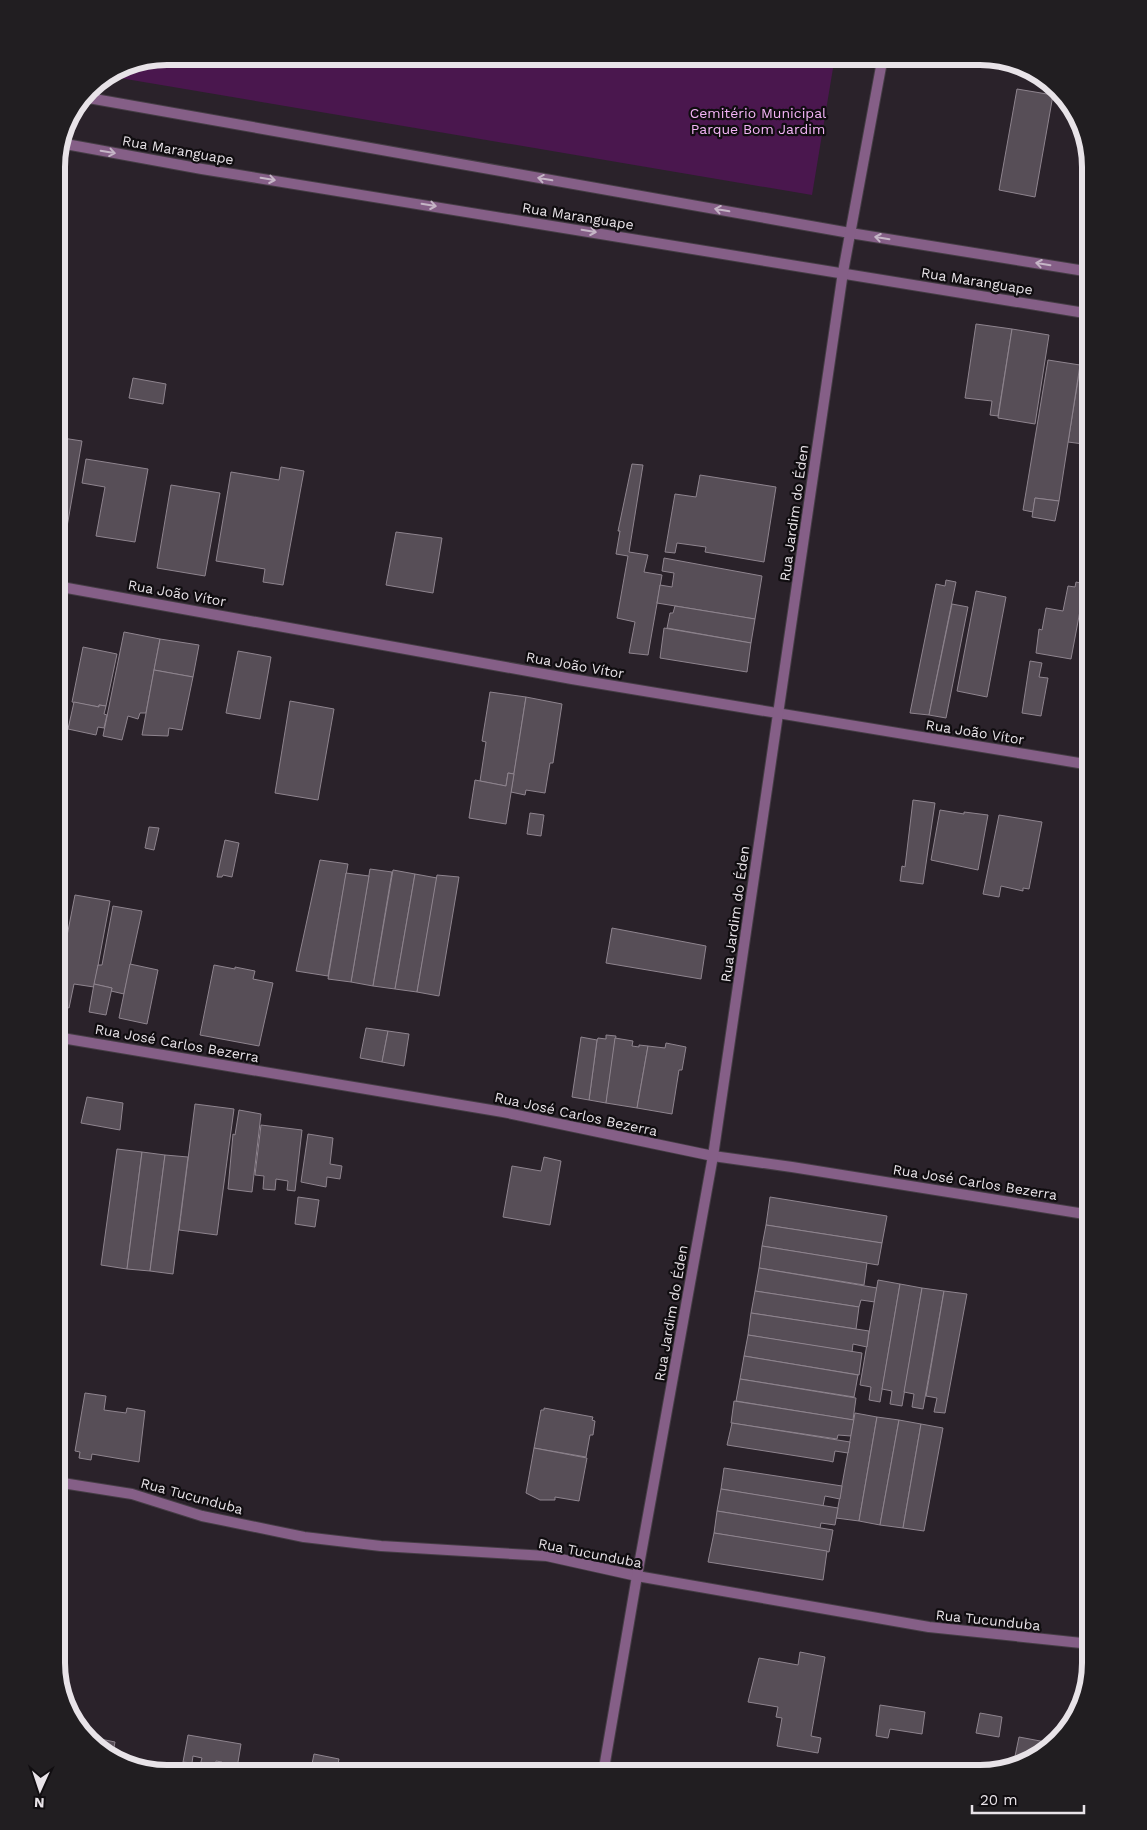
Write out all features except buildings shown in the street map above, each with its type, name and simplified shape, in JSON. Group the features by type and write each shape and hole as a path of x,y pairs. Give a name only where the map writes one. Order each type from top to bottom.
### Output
{"street":[{"name":"Rua Jardim do Éden","path":"605,1765 636,1576 713,1156 843,272 881,65"},
{"name":"Rua Maranguape","path":"92,99 850,233 1082,271"},
{"name":"Rua Maranguape","path":"67,144 202,169 1082,312"},
{"name":"Rua João Vítor","path":"65,588 572,679 1082,764"},
{"name":"Rua José Carlos Bezerra","path":"65,1039 503,1112 713,1156 1082,1214"},
{"name":"Rua Tucunduba","path":"65,1483 132,1494 202,1516 304,1537 381,1546 547,1556 636,1576 929,1627 1082,1643"}],"green space":[{"name":"Cemitério Municipal Parque Bom Jardim","path":"167,65 834,65 812,195 118,78 140,68"}]}
